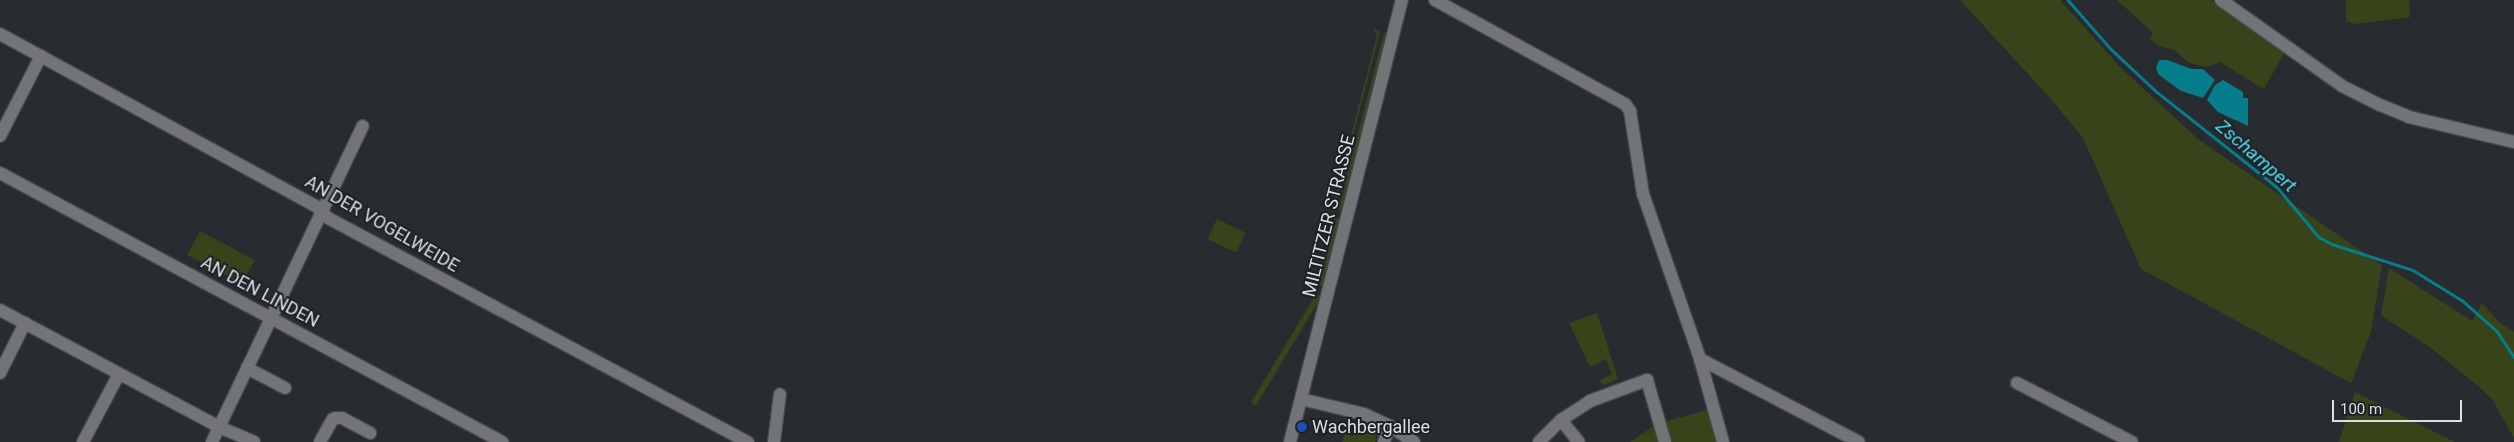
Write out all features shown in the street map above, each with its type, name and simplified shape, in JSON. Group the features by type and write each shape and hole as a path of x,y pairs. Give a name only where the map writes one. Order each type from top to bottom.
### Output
{"street":[{"name":"MILTITZER STRASSE","path":"1290,442 1402,0"},
{"path":"1435,0 1625,104 1628,108 1632,115 1638,174 1643,194 1700,359 1723,442"},
{"path":"2221,0 2342,86 2380,106 2409,117 2514,142"},
{"name":"AN DER VOGELWEIDE","path":"0,34 317,207 328,218 748,442"},
{"path":"0,136 41,56"},
{"path":"212,442 363,126"},
{"name":"AN DEN LINDEN","path":"0,173 502,442"},
{"path":"0,310 218,427 254,442"},
{"path":"0,374 25,323"},
{"path":"1700,359 1859,442"},
{"path":"247,368 285,388"},
{"path":"83,442 119,374"},
{"path":"1539,442 1561,420 1590,401 1647,380 1666,442"},
{"path":"2017,383 2132,442"},
{"path":"774,442 780,394"},
{"path":"1301,399 1364,414 1390,426 1414,442"},
{"path":"320,442 333,419 336,418 342,418 370,433"},
{"path":"1561,420 1579,442"},
{"path":"1384,442 1390,426"}],"green space":[{"path":"1960,0 2060,0 2120,67 2198,139 2382,265 2371,332 2351,383 2141,269 2083,138 2050,98"},
{"path":"2117,0 2211,0 2285,52 2264,89 2220,62 2207,67 2189,63 2173,49 2161,47 2150,40 2153,33"},
{"path":"2346,0 2409,0 2410,17 2355,24 2346,21"},
{"path":"1373,29 1380,32 1334,209 1327,207 1333,205 1377,35"},
{"path":"1384,32 1389,34 1342,211 1338,210"},
{"path":"1335,218 1339,219 1340,222 1324,285 1319,286"},
{"path":"1217,219 1246,233 1236,253 1207,239"},
{"path":"200,231 255,260 242,284 187,255"},
{"path":"2389,268 2472,321 2482,303 2501,324 2514,332 2514,438 2492,399 2431,348 2381,315"},
{"path":"1316,294 1321,297 1256,406 1251,403"},
{"path":"1597,313 1618,379 1603,385 1599,381 1612,374 1606,359 1590,367 1569,323"},
{"path":"2355,392 2455,442 2339,442"},
{"path":"1710,409 1717,442 1630,442 1657,424"},
{"path":"1349,422 1378,432 1375,442 1342,442"}],"water":[{"path":"2159,60 2167,60 2192,69 2203,69 2215,80 2203,98 2181,91 2158,74 2156,68"},
{"path":"2223,80 2243,92 2243,98 2248,98 2248,126 2218,112 2207,100 2215,85"}],"waterway":[{"name":"Zschampert","path":"2068,0 2111,49 2157,92 2277,187 2319,237 2332,244 2413,270 2463,301 2497,331 2514,357"}],"place":[{"name":"Wachbergallee","path":"1302,427"}]}
